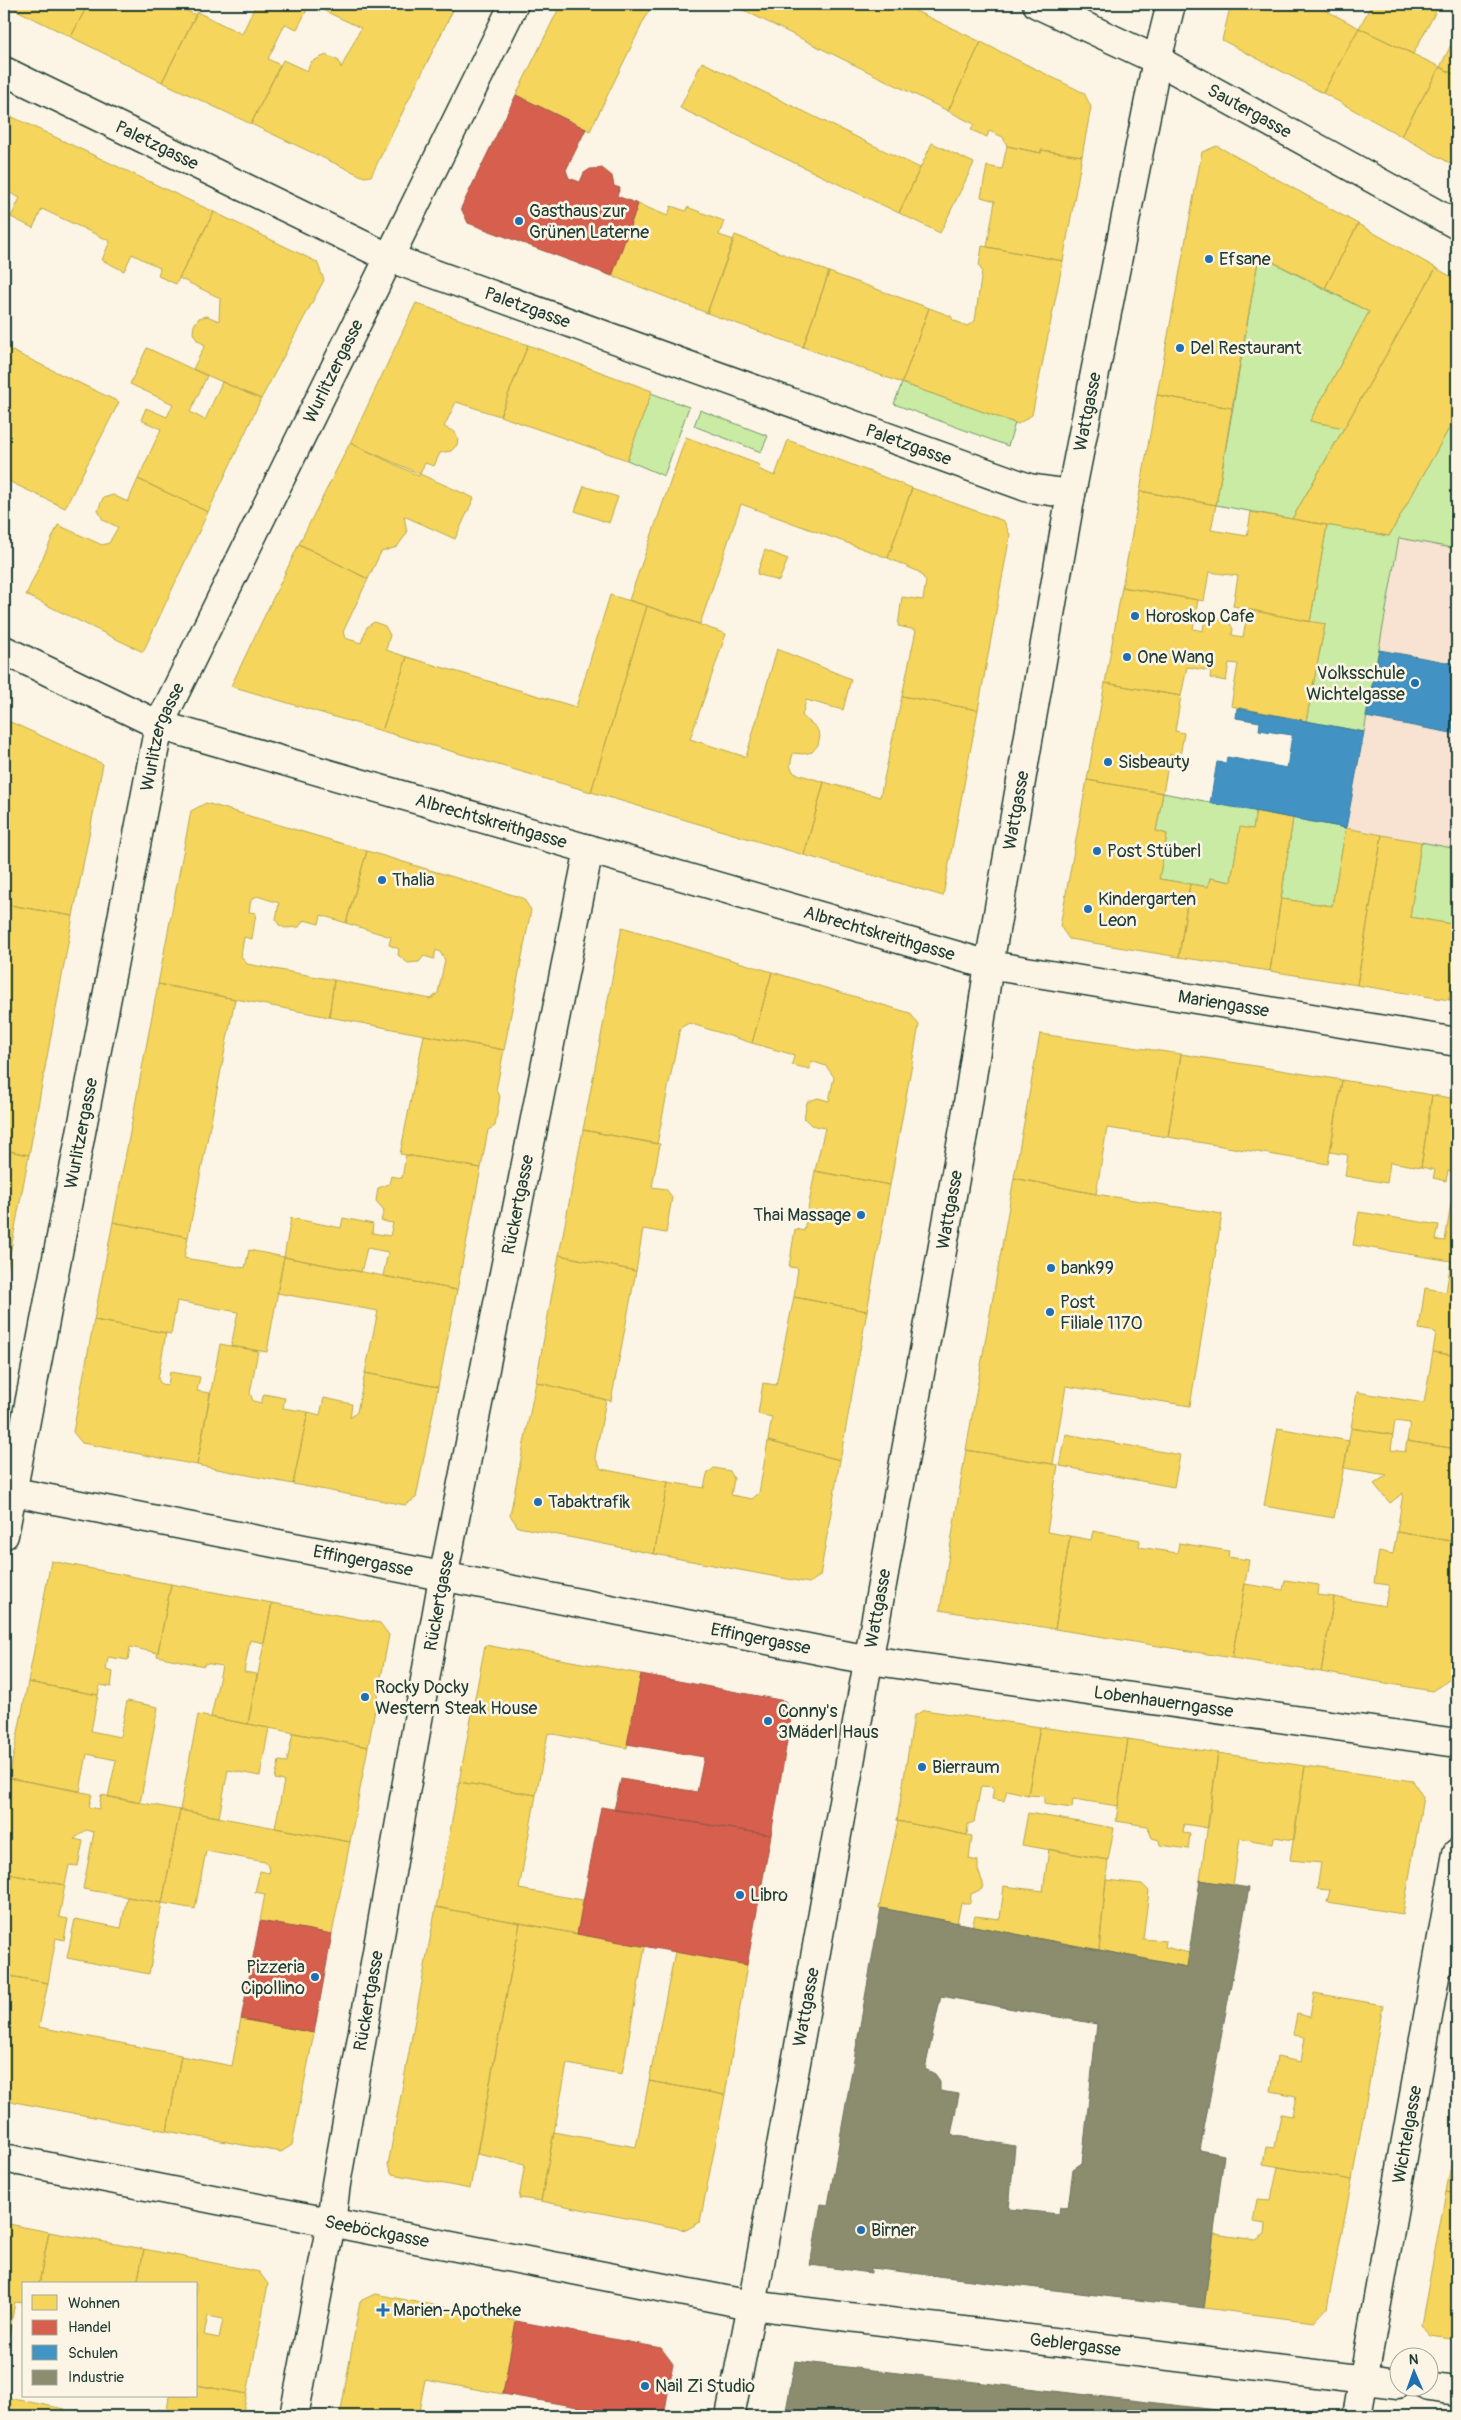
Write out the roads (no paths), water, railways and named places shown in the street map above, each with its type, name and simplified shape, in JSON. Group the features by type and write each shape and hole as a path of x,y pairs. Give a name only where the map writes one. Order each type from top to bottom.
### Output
{"street":[{"name":"Wurlitzergasse","path":"4,1535 8,1491 158,725 514,4"},
{"name":"Sautergasse","path":"1037,4 1157,60 1457,225"},
{"name":"Wattgasse","path":"730,2416 965,1124 989,965 1071,494 1157,60 1170,4"},
{"name":"Paletzgasse","path":"4,72 390,258 1029,488 1071,494"},
{"name":"Albrechtskreithgasse","path":"4,650 158,725 989,965"},
{"name":"Rückertgasse","path":"294,2416 331,2223 336,2184 443,1578 589,849"},
{"name":"Mariengasse","path":"989,965 1457,1042"},
{"name":"Effingergasse","path":"8,1491 443,1578 869,1660"},
{"name":"Lobenhauerngasse","path":"869,1660 1457,1743"},
{"name":"Wichtelgasse","path":"1357,2416 1457,1852"},
{"name":"Seeböckgasse","path":"4,2158 751,2305"},
{"name":"Geblergasse","path":"751,2305 1388,2383"},
{"path":"1438,2388 1457,2390"}],"place":[{"name":"Gasthaus zur Grünen Laterne","path":"519,221"},
{"name":"Efsane","path":"1209,259"},
{"name":"Del Restaurant","path":"1180,348"},
{"name":"Horoskop Cafe","path":"1135,616"},
{"name":"One Wang","path":"1127,657"},
{"name":"Volksschule Wichtelgasse","path":"1415,683"},
{"name":"Sisbeauty","path":"1108,762"},
{"name":"Post Stüberl","path":"1097,851"},
{"name":"Thalia","path":"382,880"},
{"name":"Kindergarten Leon","path":"1088,909"},
{"name":"Thai Massage","path":"861,1215"},
{"name":"bank99","path":"1051,1268"},
{"name":"Post Filiale 1170","path":"1050,1312"},
{"name":"Tabaktrafik","path":"538,1502"},
{"name":"Rocky Docky Western Steak House","path":"365,1697"},
{"name":"Conny's 3Mäderl Haus","path":"768,1721"},
{"name":"Bierraum","path":"922,1767"},
{"name":"Libro","path":"740,1895"},
{"name":"Pizzeria Cipollino","path":"315,1977"},
{"name":"Birner","path":"861,2230"},
{"name":"Marien-Apotheke","path":"383,2310"},
{"name":"Nail Zi Studio","path":"645,2386"}]}
